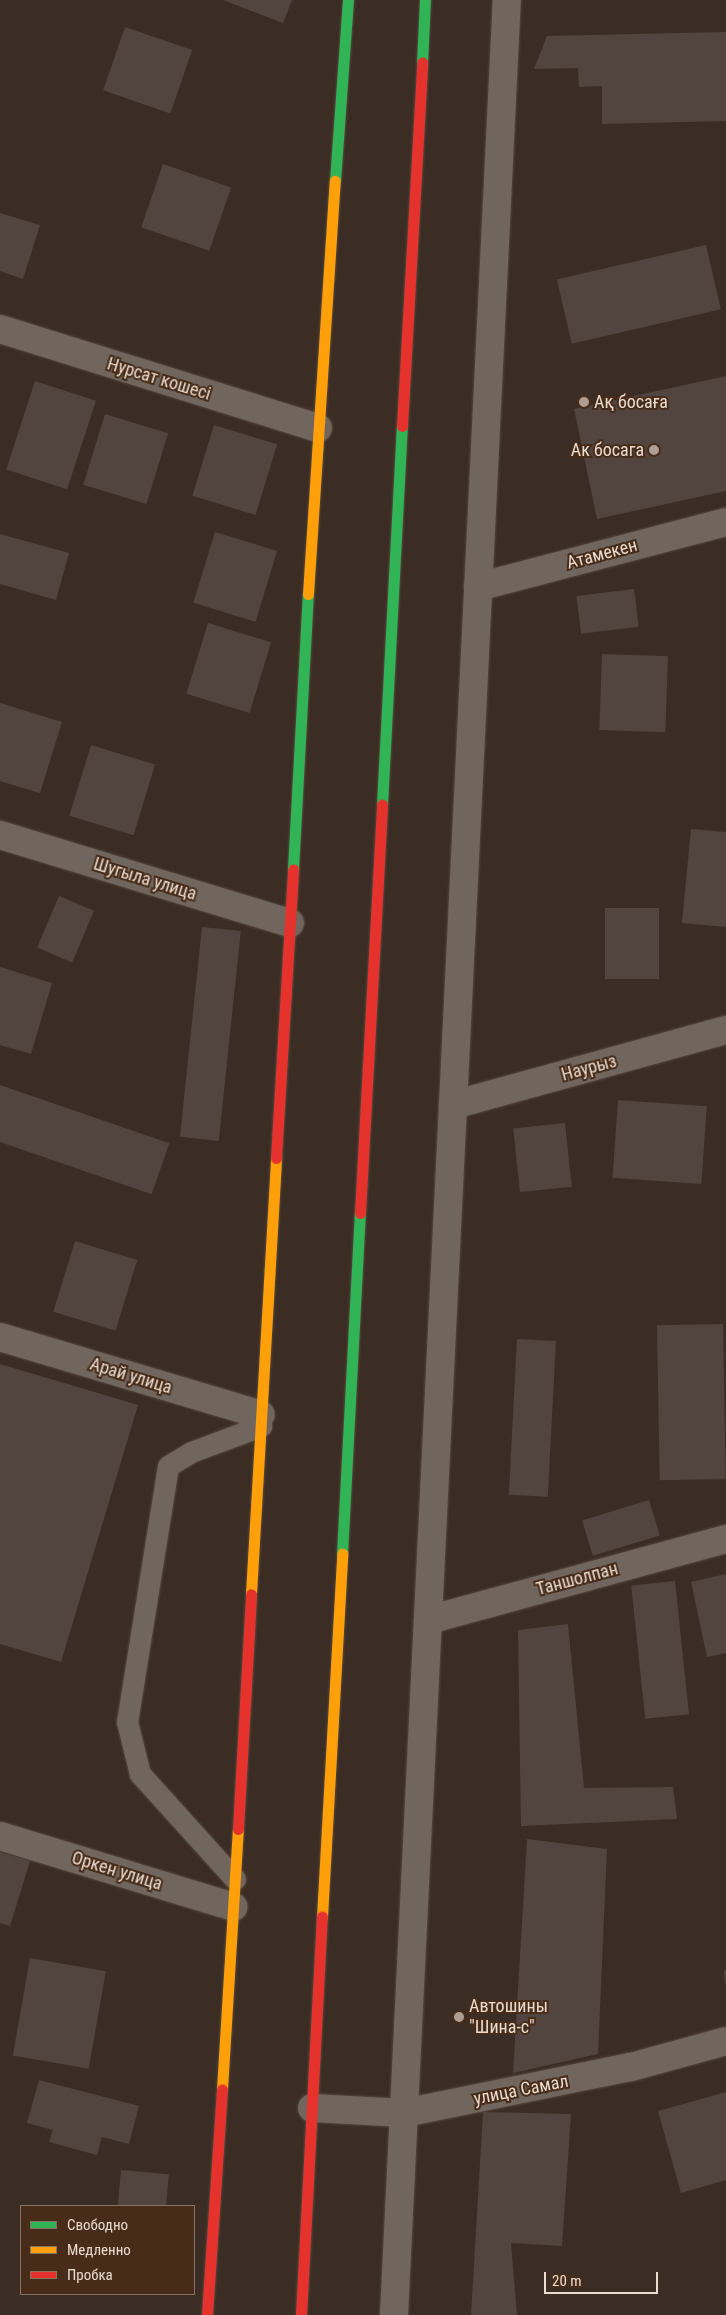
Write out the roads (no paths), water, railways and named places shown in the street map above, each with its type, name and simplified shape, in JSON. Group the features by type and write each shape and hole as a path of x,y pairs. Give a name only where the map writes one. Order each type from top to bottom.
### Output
{"street":[{"path":"207,2315 235,1879 318,428 348,0"},
{"path":"301,2315 425,0"},
{"path":"394,2315 507,0"},
{"name":"Нурсат кошесi","path":"0,329 318,428"},
{"name":"Атамекен","path":"478,587 726,522"},
{"name":"Шугыла улица","path":"0,835 290,923"},
{"name":"Наурыз","path":"453,1105 726,1030"},
{"name":"Арай улица","path":"0,1337 261,1420"},
{"name":"Таншолпан","path":"428,1620 726,1538"},
{"name":"Оркен улица","path":"0,1836 233,1907"},
{"name":"улица Самал","path":"312,2108 404,2113 632,2067 726,2041"}],"lane":[{"path":"235,1879 140,1774 127,1722 168,1466 191,1452 261,1420"}],"place":[{"name":"Ақ босаға","path":"584,402"},
{"name":"Ак босага","path":"654,450"},
{"name":"Автошины \"Шина-с\"","path":"459,2017"}]}
